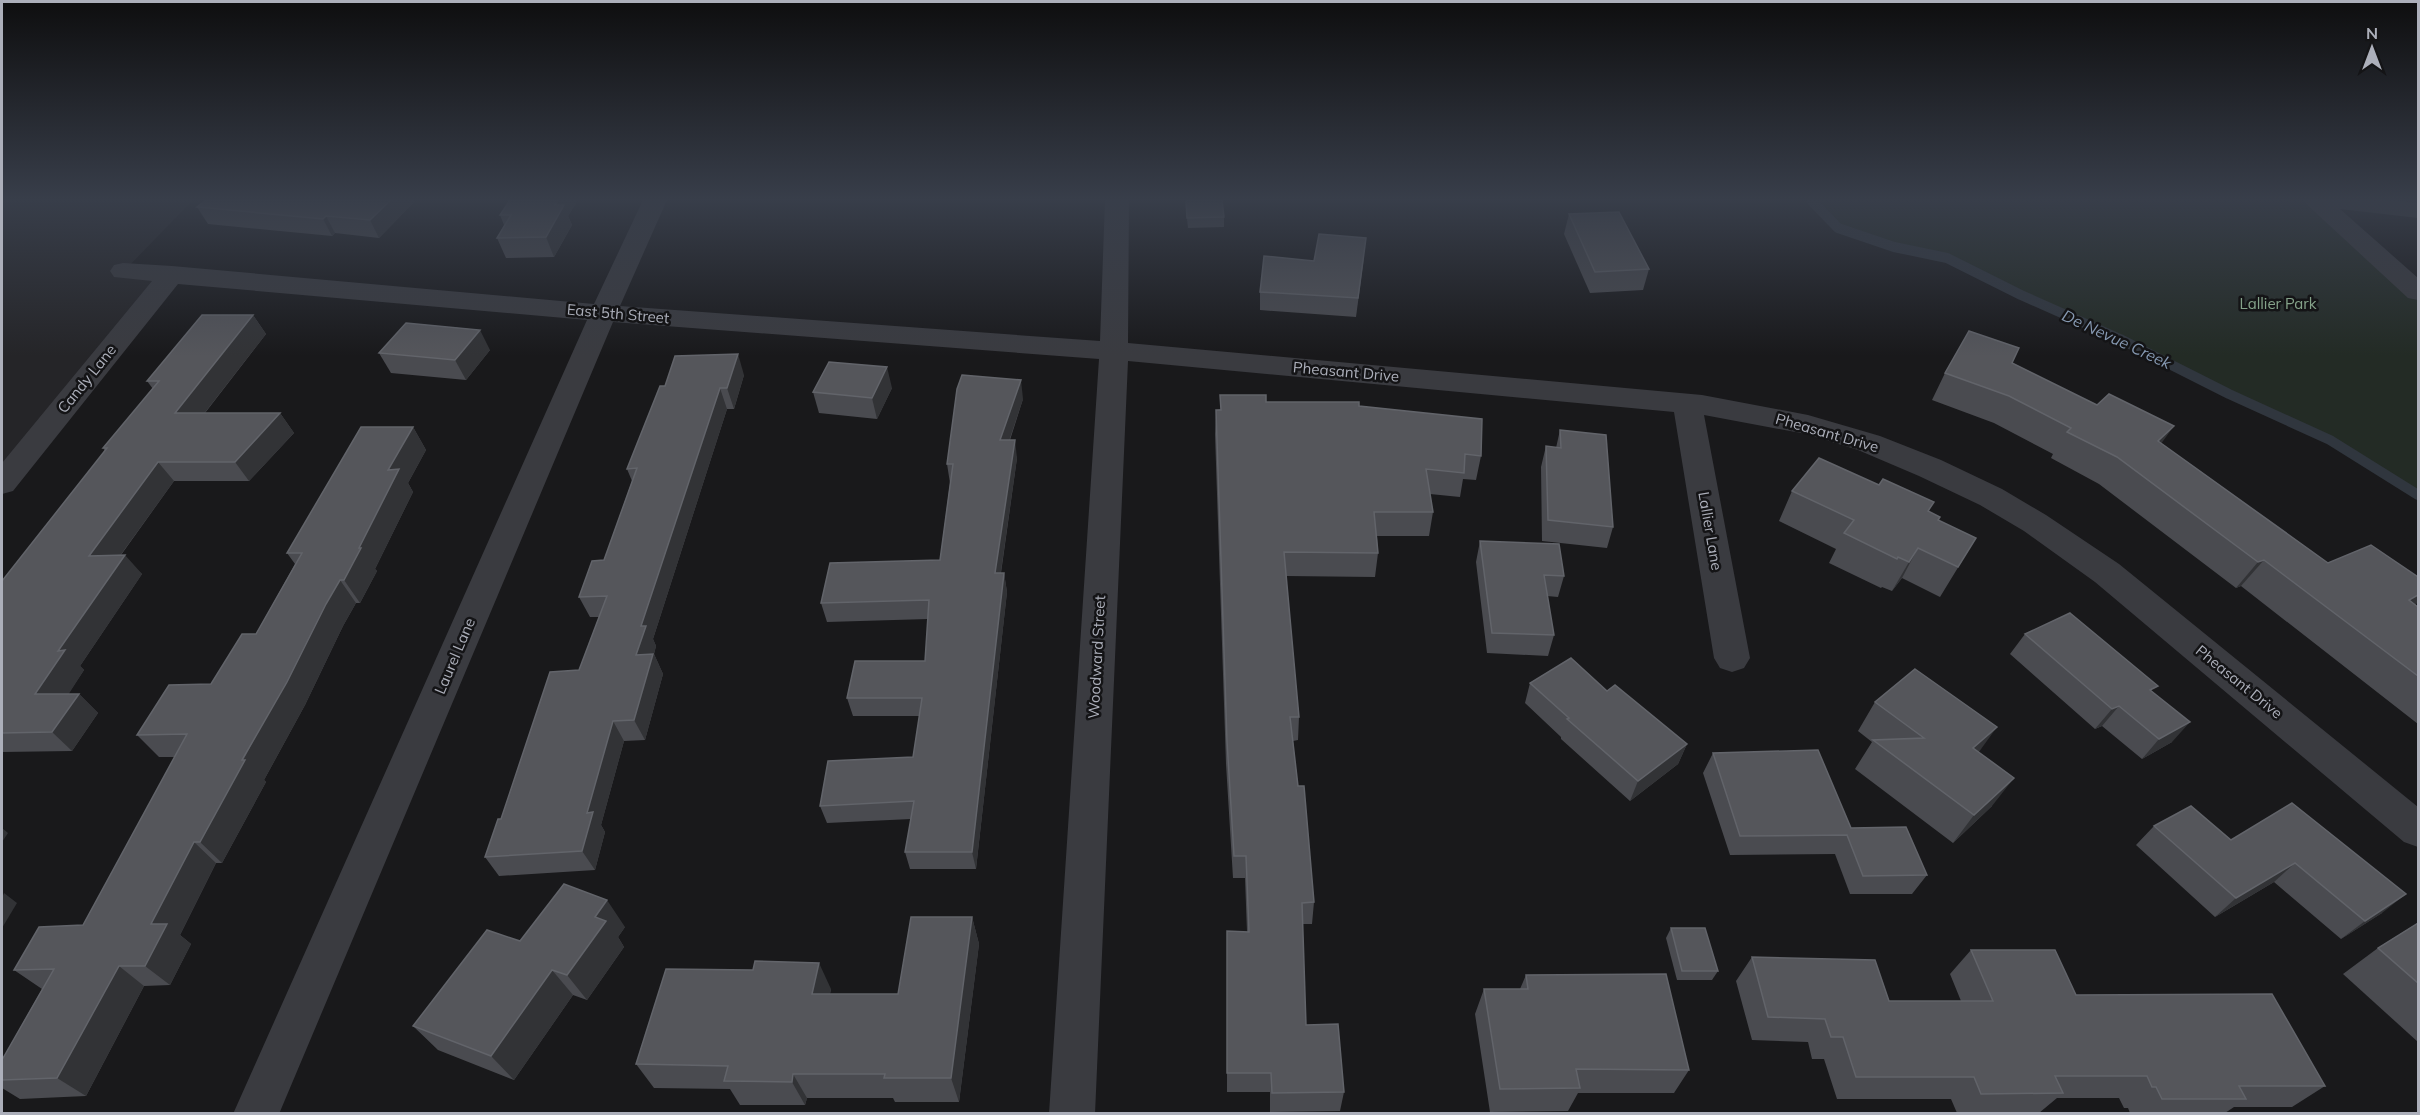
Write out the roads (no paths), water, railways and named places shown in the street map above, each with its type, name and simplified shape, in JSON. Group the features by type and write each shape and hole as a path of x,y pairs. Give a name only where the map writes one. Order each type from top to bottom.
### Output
{"street":[{"name":"Laurel Lane","path":"256,1113 632,252"},
{"name":"Woodward Street","path":"1072,1113 1114,351 1116,252"},
{"path":"2373,252 2418,292"},
{"name":"East 5th Street","path":"123,271 604,313 1114,351"},
{"name":"Candy Lane","path":"2,483 172,274"},
{"name":"Pheasant Drive","path":"1114,351 1687,404 1762,414 1869,443 1951,477 2021,514 2107,573 2418,830"},
{"name":"Lallier Lane","path":"1687,404 1732,658"}],"waterway":[{"name":"De Nevue Creek","path":"1918,252 1947,258 2021,295 2120,339 2229,394 2330,440 2418,495"}],"park label":[{"name":"Lallier Park","path":"2278,304"}]}
